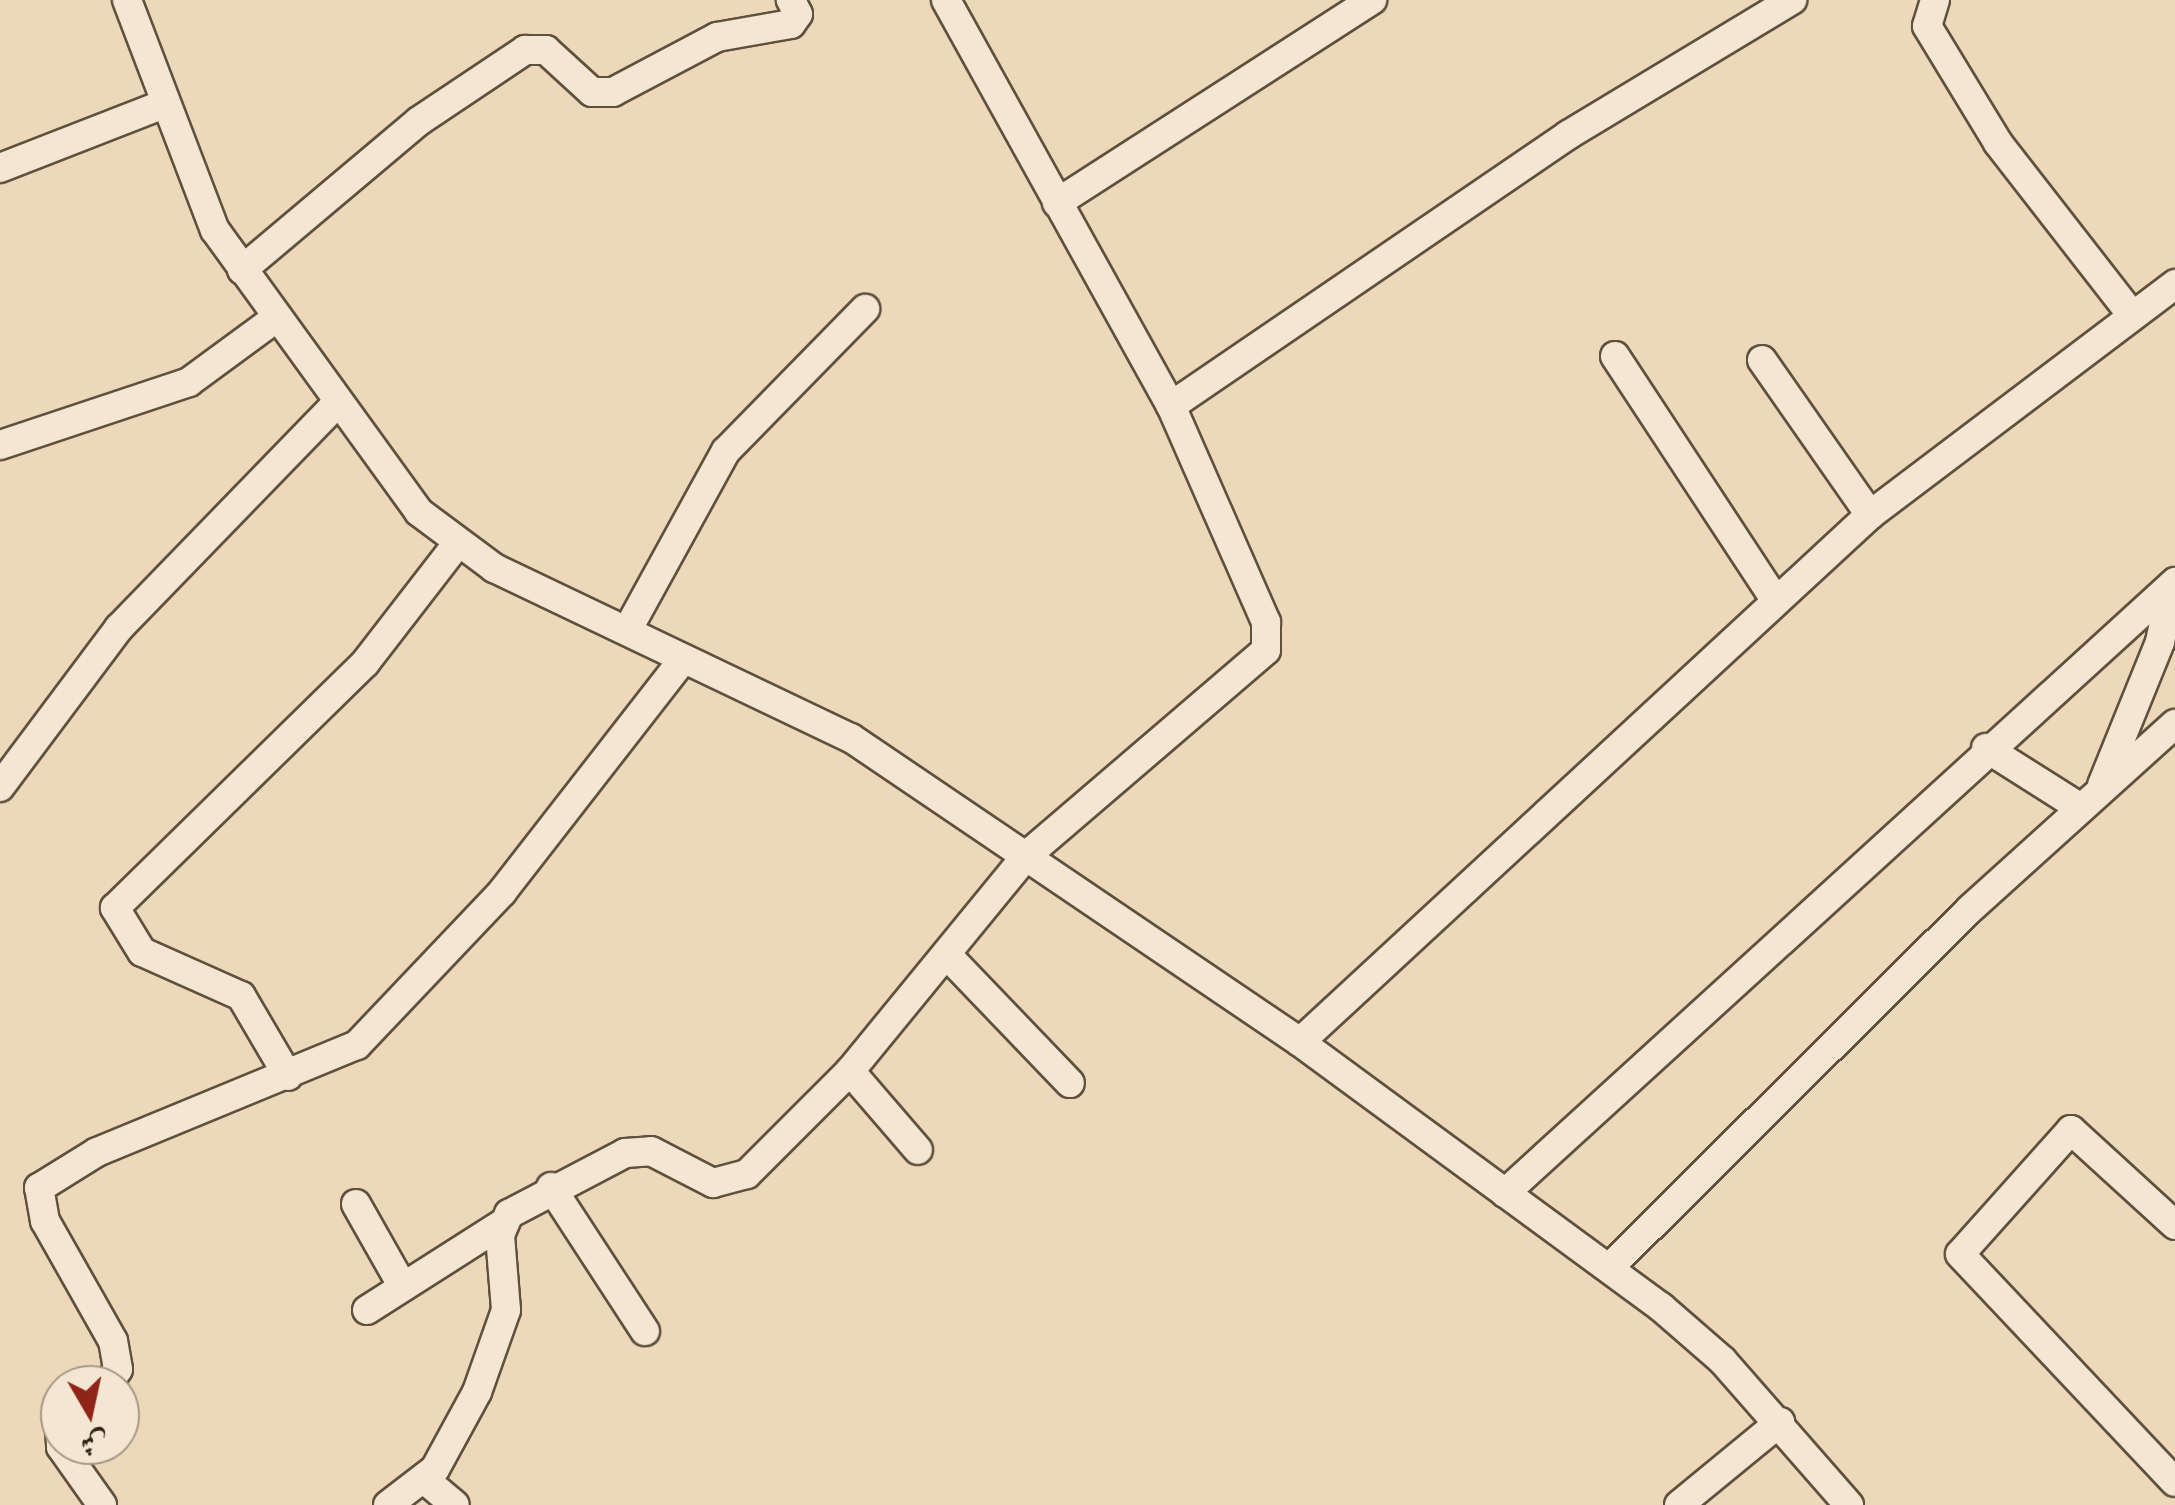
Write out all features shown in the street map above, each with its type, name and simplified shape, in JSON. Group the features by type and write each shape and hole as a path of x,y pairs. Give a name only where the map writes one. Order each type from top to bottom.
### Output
{"street":[{"path":"127,0 201,205 276,318 419,512 456,544 628,629 682,661 851,738 1300,1042 1609,1268 1710,1349 1780,1422 1849,1505"},
{"path":"242,270 430,112 525,50 546,50 592,92 613,92 717,37 791,24 798,14 792,0"},
{"path":"368,1310 502,1224 551,1187 639,1150 713,1183 736,1180 850,1072 1026,856 1266,650 1266,622 1170,406 946,0"},
{"path":"1057,203 1372,0"},
{"path":"1170,406 1568,135 1792,0"},
{"path":"1936,0 1927,26 1998,142 2132,316"},
{"path":"0,168 164,104"},
{"path":"1300,1042 1870,515 2175,284"},
{"path":"628,629 726,450 865,308"},
{"path":"0,445 175,388 276,318"},
{"path":"1616,356 1776,601"},
{"path":"1762,360 1870,515"},
{"path":"0,787 119,628 338,403"},
{"path":"288,1076 241,996 142,952 115,908 366,663 456,544"},
{"path":"1505,1193 1986,748 2173,583"},
{"path":"2090,800 2160,642 2173,583"},
{"path":"114,1365 118,1355 45,1221 38,1188 97,1152 357,1045 408,994 592,784 682,661"},
{"path":"1609,1268 2090,800 2175,724"},
{"path":"1986,748 2090,800"},
{"path":"948,956 1070,1083"},
{"path":"850,1072 918,1150"},
{"path":"2175,1225 2071,1130 1960,1254 2175,1482"},
{"path":"551,1187 645,1331"},
{"path":"356,1204 403,1287"},
{"path":"388,1505 424,1479 468,1409 503,1321 502,1224"},
{"path":"1698,1500 1780,1422"},
{"path":"74,1465 102,1505"},
{"path":"424,1479 454,1505"}]}
